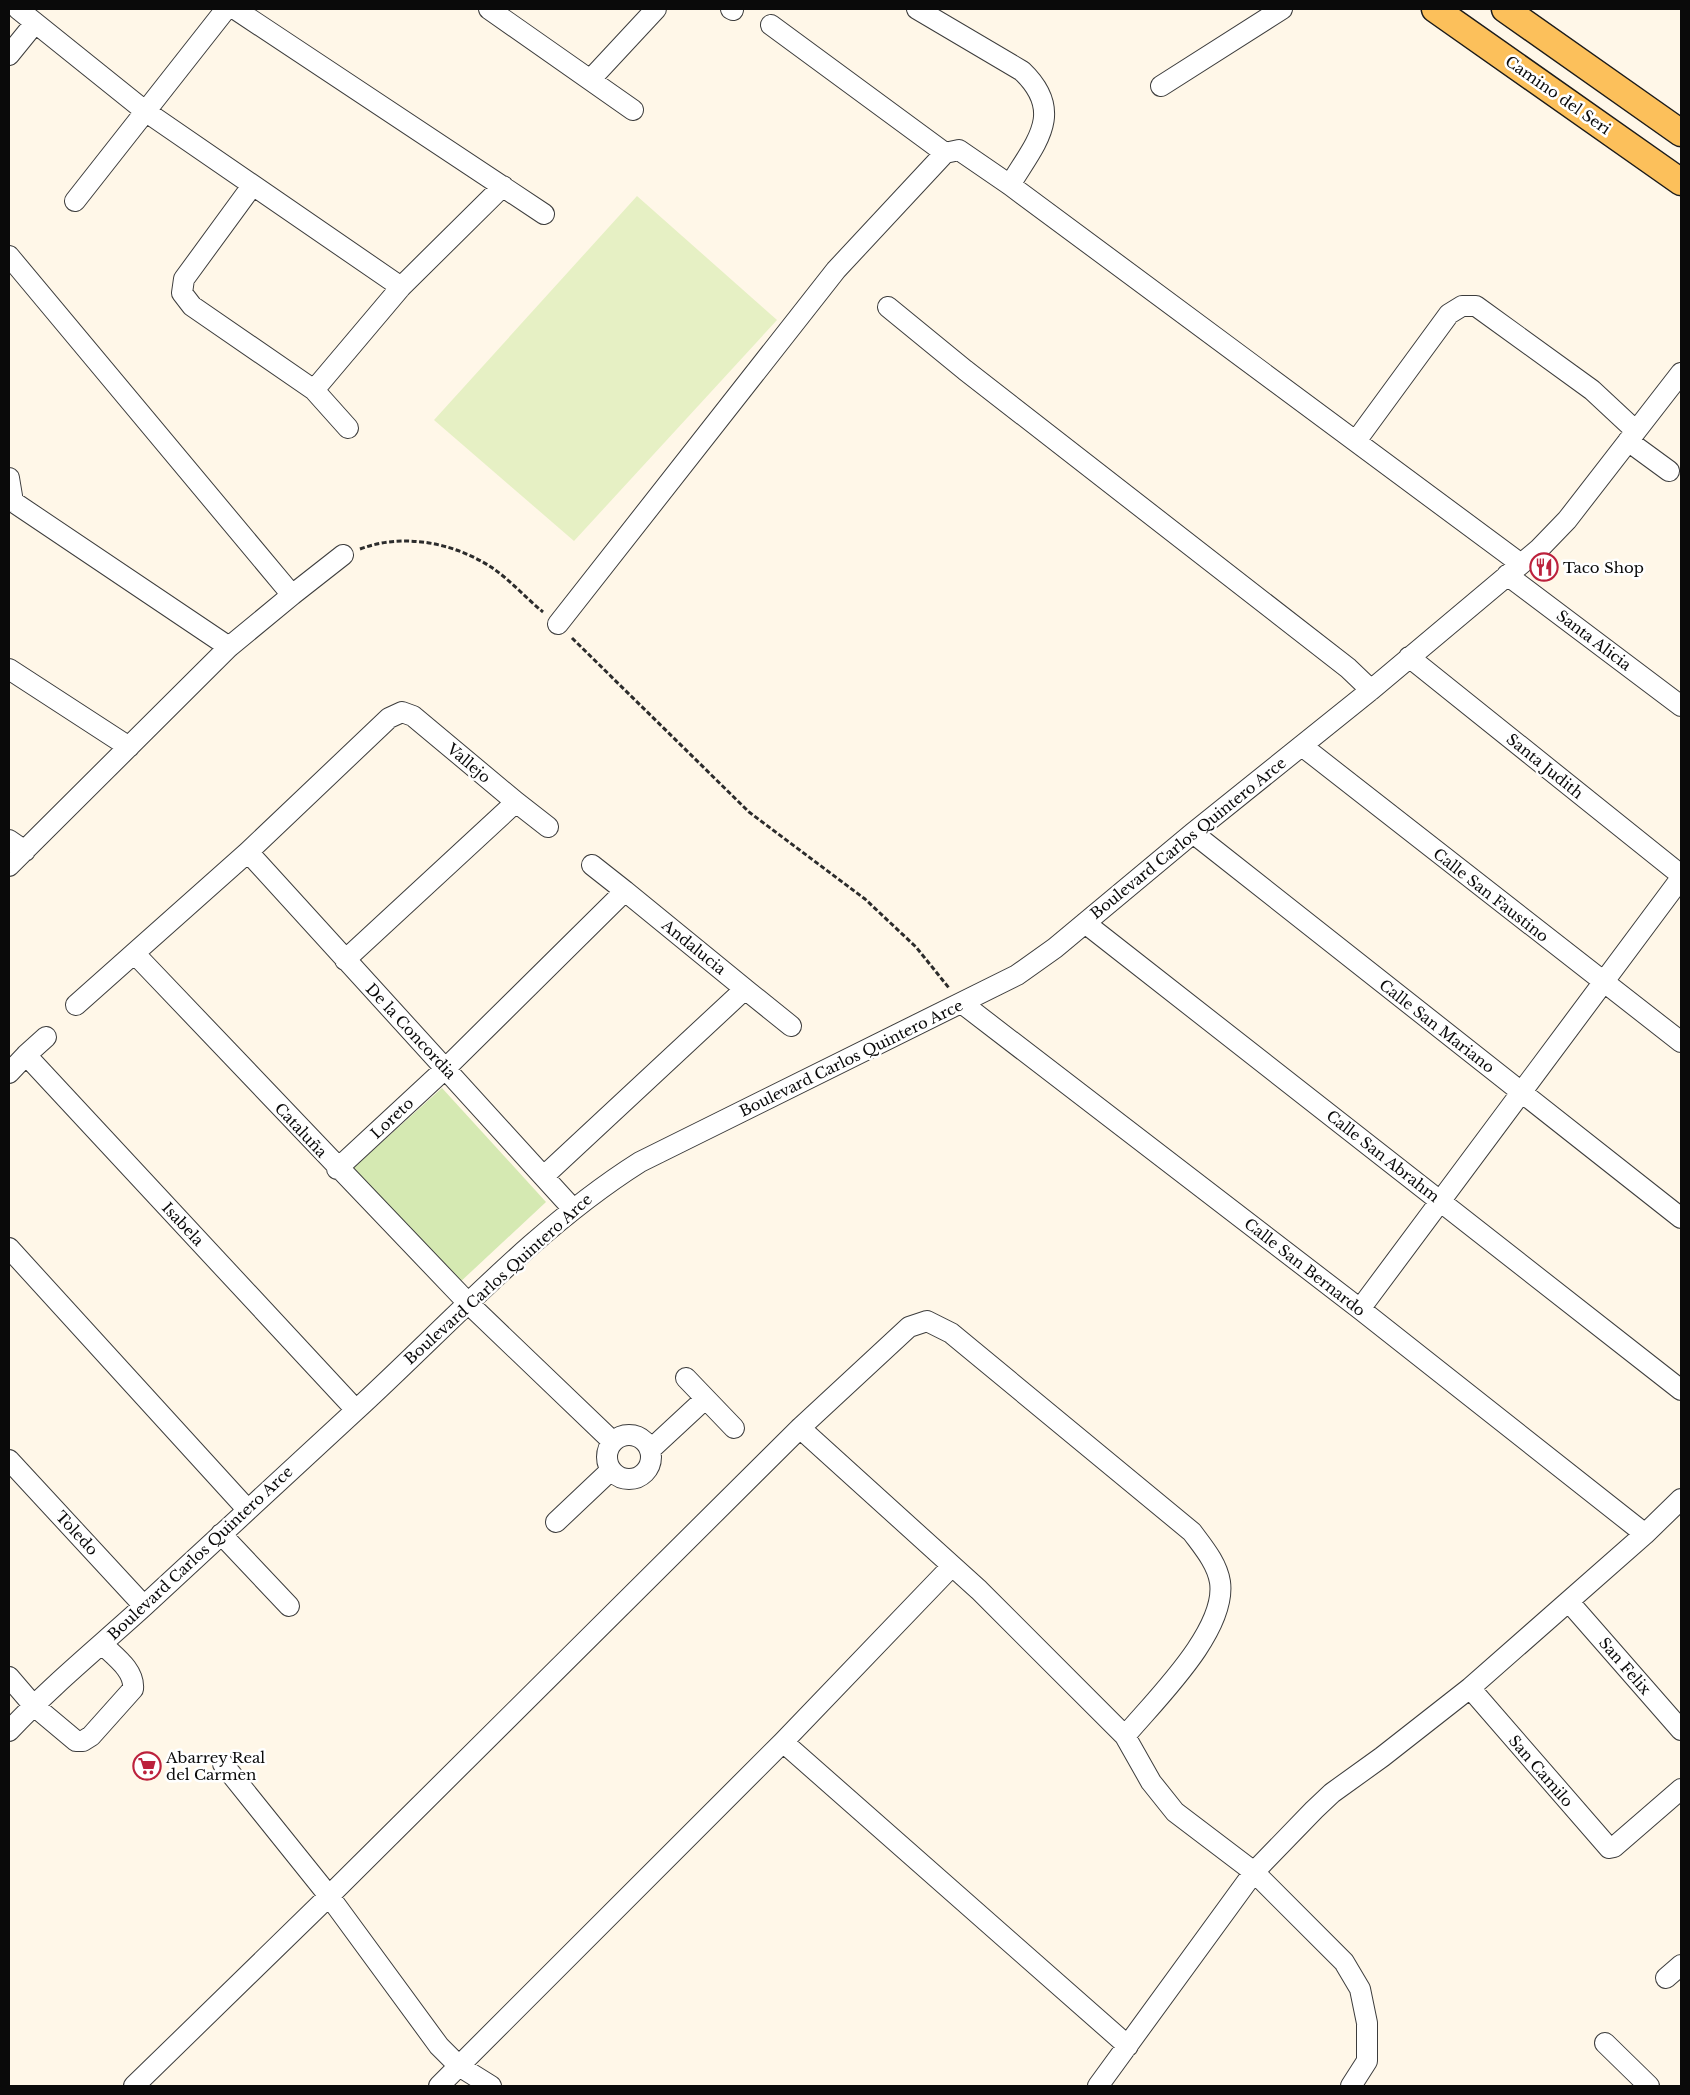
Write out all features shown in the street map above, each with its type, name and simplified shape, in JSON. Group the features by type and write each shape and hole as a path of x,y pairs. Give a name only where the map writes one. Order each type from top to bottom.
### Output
{"main road":[{"name":"Camino del Seri","path":"1435,9 1681,182"},
{"path":"1505,9 1681,134"}],"street":[{"path":"18,9 145,111 402,287"},
{"path":"75,201 226,9"},
{"path":"235,9 544,214"},
{"path":"489,9 633,110"},
{"path":"590,80 656,9"},
{"path":"917,9 1022,71 1034,83 1045,112 1044,128 1010,185"},
{"path":"1162,86 1282,9"},
{"path":"9,55 35,23"},
{"path":"558,624 836,270 945,153 770,25"},
{"name":"Santa Alicia","path":"945,153 959,150 1010,185 1356,441 1681,706"},
{"path":"252,186 184,279 182,293 192,306 314,390 348,428"},
{"path":"314,390 402,287 503,186"},
{"path":"9,256 292,596"},
{"path":"1356,441 1448,314 1462,306 1476,306 1592,390 1632,436 1669,471"},
{"path":"888,307 964,370 1348,668 1371,690"},
{"name":"Boulevard Carlos Quintero Arce","path":"9,1731 33,1705 144,1606 469,1304 573,1209 600,1188 640,1162 962,1004 1017,975 1055,948 1193,833 1371,690 1514,569 1567,520 1681,373"},
{"path":"9,478 11,500 229,648"},
{"path":"9,866 17,846 129,747 229,648 342,555"},
{"name":"Santa Judith","path":"1409,656 1681,877"},
{"path":"9,669 129,747"},
{"name":"Vallejo","path":"248,852 389,718 402,712 412,716 516,802"},
{"name":"Calle San Faustino","path":"1302,746 1603,983 1681,1042"},
{"path":"345,960 516,802 548,827"},
{"name":"Calle San Mariano","path":"1193,833 1681,1218"},
{"path":"76,1005 248,852"},
{"name":"De la Concordia","path":"248,852 573,1209"},
{"name":"Andalucia","path":"592,865 791,1026"},
{"path":"1360,1309 1681,877"},
{"path":"446,1068 625,892"},
{"name":"Calle San Abrahm","path":"1084,923 1681,1390"},
{"name":"Cataluña","path":"135,954 338,1169 469,1304 612,1441"},
{"path":"544,1176 745,989"},
{"name":"Calle San Bernardo","path":"962,1004 1360,1309 1645,1534"},
{"path":"9,1073 46,1037"},
{"name":"Isabela","path":"26,1055 356,1410"},
{"name":"Loreto","path":"338,1169 446,1068"},
{"path":"9,1248 247,1509"},
{"path":"134,2086 329,1896 800,1428 908,1327 927,1321 950,1332 1192,1532 1210,1555 1220,1582 1217,1609 1202,1644 1125,1736"},
{"path":"686,1378 734,1428"},
{"path":"650,1450 706,1399"},
{"path":"800,1428 952,1566 1125,1736 1151,1782 1175,1812 1254,1872 1344,1962 1360,1989 1367,2023 1367,2061 1351,2086"},
{"path":"634,1435 641,1438 650,1450 650,1466 640,1477 624,1479 611,1470 606,1456 612,1441 618,1437 634,1435"},
{"name":"Toledo","path":"9,1460 144,1606"},
{"path":"556,1522 611,1470"},
{"path":"1098,2086 1254,1872 1332,1794 1470,1688 1645,1534 1678,1509"},
{"path":"221,1534 289,1606"},
{"path":"439,2086 783,1742 952,1566"},
{"name":"San Felix","path":"1569,1602 1681,1730"},
{"path":"9,1678 33,1705 76,1741 83,1741 91,1736 133,1689 134,1680 128,1669 102,1644"},
{"name":"San Camilo","path":"1470,1688 1606,1847 1612,1849 1681,1789"},
{"path":"783,1742 1128,2046"},
{"path":"223,1764 329,1896 440,2046 459,2066 492,2086"},
{"path":"1666,1978 1681,1965"},
{"path":"1605,2043 1646,2085"}],"path":[{"path":"342,555 373,544 407,540 463,552 492,568 558,624 749,812 865,899 916,947 962,1004"}],"green space":[{"path":"637,196 777,320 574,541 434,420"},
{"path":"442,1088 546,1202 458,1284 350,1171"}],"place":[{"name":"Taco Shop","path":"1544,567"},
{"name":"Abarrey Real del Carmen","path":"147,1766"}]}
